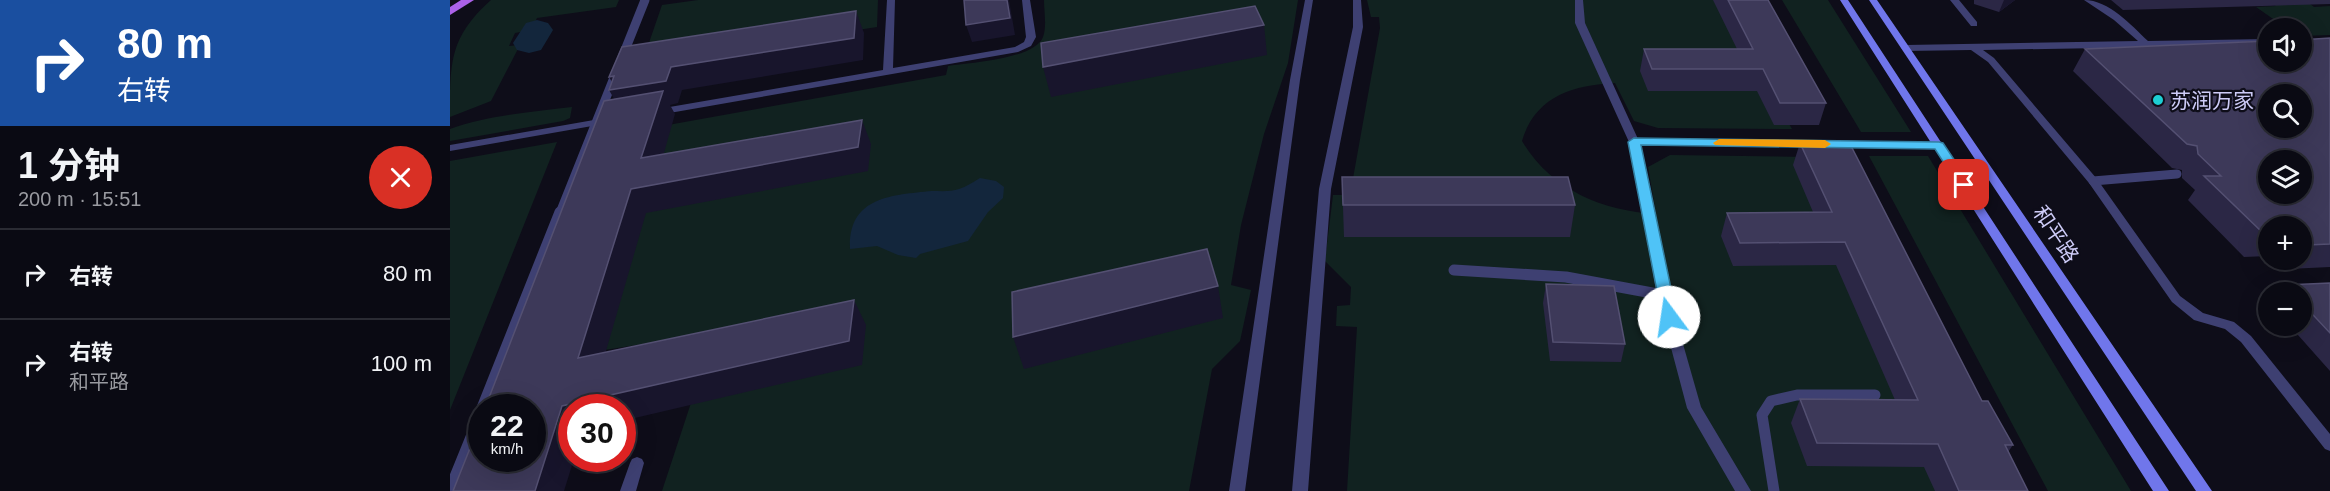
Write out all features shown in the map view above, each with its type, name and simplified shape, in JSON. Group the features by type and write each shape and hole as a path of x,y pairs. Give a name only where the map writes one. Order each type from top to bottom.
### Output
{"main road":[{"path":"450,12 468,0"}],"street":[{"path":"888,72 891,0"},
{"path":"652,113 1018,49 1028,44 1031,37 1026,0"},
{"path":"1237,491 1295,80 1309,0"},
{"path":"1300,491 1325,189 1358,27 1357,0"},
{"path":"1579,0 1580,23 1634,142 1663,295 1694,408 1743,491"},
{"path":"1844,0 2161,491"},
{"name":"和平路","path":"1874,0 2204,491"},
{"path":"1954,0 1974,24"},
{"path":"2088,0 2117,18 2146,44"},
{"path":"1906,48 2258,42"},
{"path":"1975,48 1991,60 2093,181 2176,299 2199,316 2229,325 2247,339 2330,444"},
{"path":"450,148 618,119"},
{"path":"1634,142 1939,145"},
{"path":"628,491 637,463"}],"lane":[{"path":"488,394 645,0"},
{"path":"2093,181 2177,174"},
{"path":"1454,270 1566,277 1615,288 1663,295"},
{"path":"1774,491 1761,415 1771,401 1797,395 1875,395"},
{"path":"450,489 468,444"}],"shaded area":[{"path":"491,0 619,0 616,7 537,18 531,30 515,33 509,46 520,45 491,101 450,117 452,65 455,51 467,26"},
{"path":"698,0 878,0 877,27 642,63 662,5"},
{"path":"1044,0 1298,0 1288,63 1264,134 1241,225 1231,285 1251,290 1240,341 1212,369 1189,491 662,491 714,333 598,351 668,125 946,75 948,66 1015,55 1028,50 1043,37"},
{"path":"1367,0 1719,0 1792,129 1658,128 1634,121 1615,83 1584,87 1557,96 1536,114 1522,141 1547,172 1579,194 1616,208 1656,214 1648,167 1670,155 1806,157 1954,491 1347,491 1357,327 1336,326 1337,306 1350,305 1351,287 1325,261 1333,195 1350,195 1380,28 1379,17 1371,17"},
{"path":"1782,0 1828,0 1911,132 1861,132"},
{"path":"2268,0 2305,0 2314,7 2330,6 2330,35 2312,36 2312,18 2272,18 2256,7 2276,6"},
{"path":"572,107 570,118 563,121 450,141 450,129 479,120"},
{"path":"557,142 450,410 450,161"},
{"path":"1869,156 1928,156 2131,491 2048,491"}],"water":[{"path":"980,178 996,181 1004,187 1003,198 988,212 968,241 920,254 916,258 898,255 877,246 850,249 851,232 856,219 864,209 875,202 902,194 956,190"}],"building":[{"path":"964,0 1007,0 1010,18 966,25"},
{"path":"1728,0 1768,0 1826,103 1780,103 1763,69 1652,69 1644,49 1753,49"},
{"path":"1255,6 1264,25 1043,67 1041,43"},
{"path":"856,11 854,38 671,67 666,81 609,90 614,76 609,77 622,47"},
{"path":"2330,38 2330,244 2312,245 2312,216 2258,216 2258,228 2204,176 2221,176 2198,154 2197,146 2187,144 2085,49 2258,41 2258,72 2312,72 2312,39"},
{"path":"663,91 641,158 862,120 858,147 631,189 578,358 854,300 849,341 615,394 558,394 558,419 546,456 546,394 490,394 604,101"},
{"path":"1800,143 1850,144 1982,401 1988,401 2013,445 2005,445 2028,491 1959,491 1938,444 1817,443 1800,399 1918,400 1845,242 1740,243 1727,213 1832,212"},
{"path":"1342,177 1568,177 1575,205 1343,205"},
{"path":"1207,249 1218,286 1013,337 1012,292"},
{"path":"2330,283 2330,333 2312,314 2312,284"},
{"path":"1546,284 1614,286 1625,344 1553,342"},
{"path":"468,453 468,472 541,472 535,491 453,491"}],"waterway":[{"path":"529,43 537,30"}],"slow traffic":[{"path":"1719,143 1825,144"}],"place":[{"name":"苏润万家","path":"2158,100"}],"route":[{"path":"1669,317 1634,142 1939,145 1964,185"}]}
